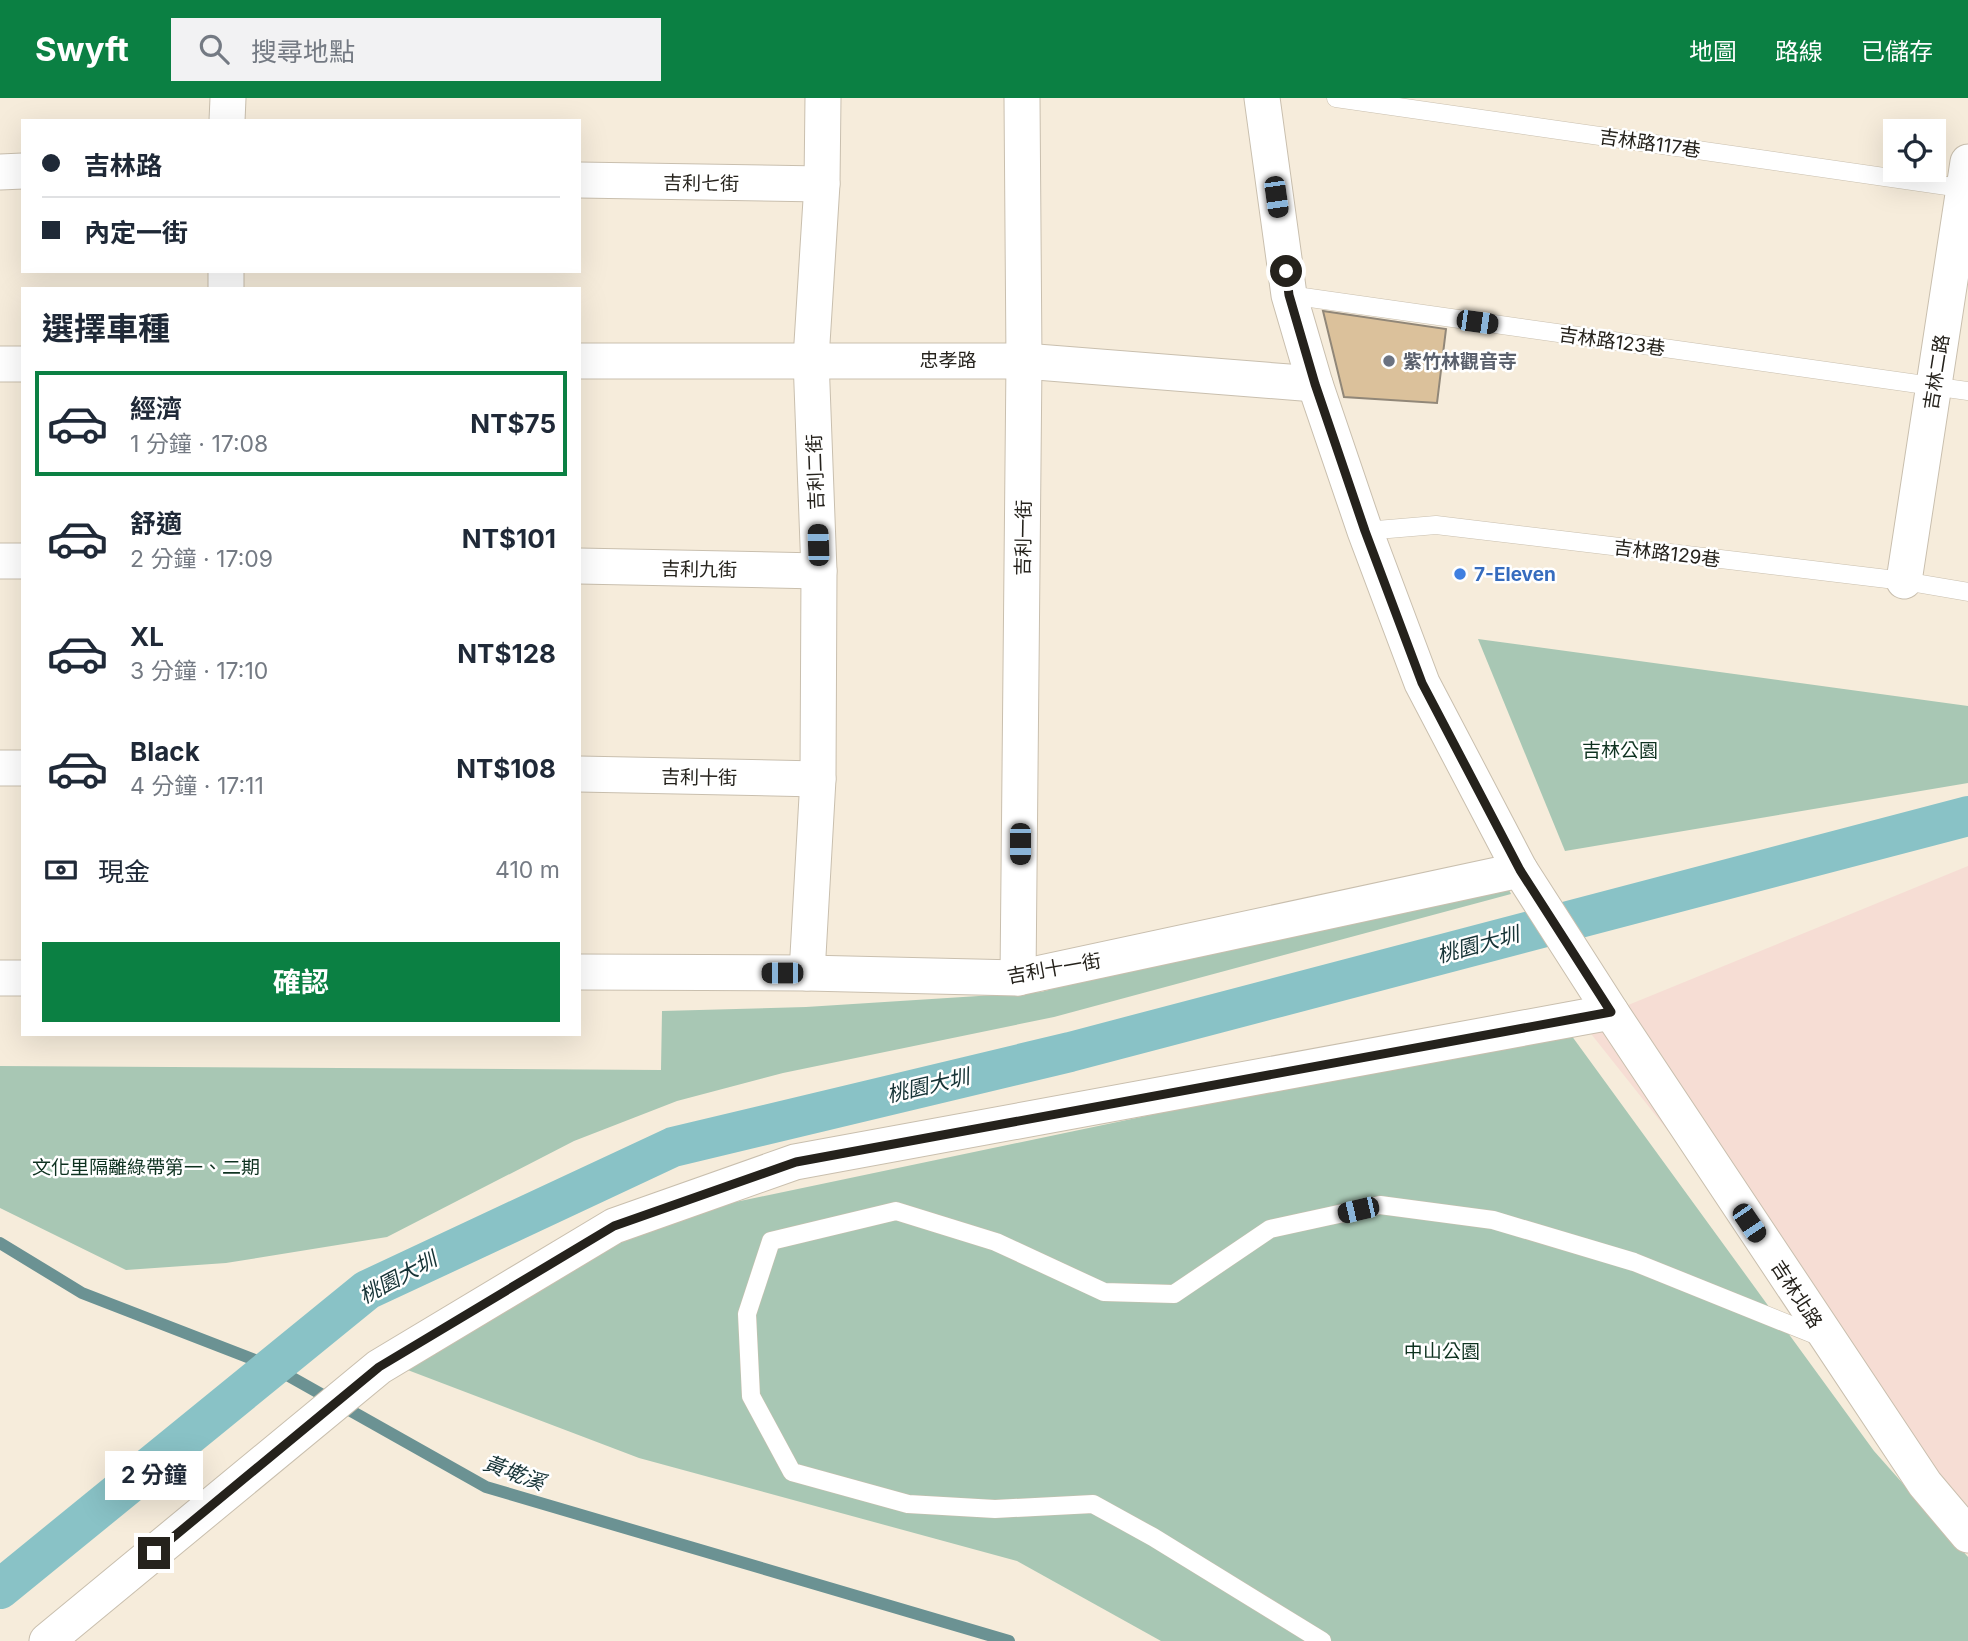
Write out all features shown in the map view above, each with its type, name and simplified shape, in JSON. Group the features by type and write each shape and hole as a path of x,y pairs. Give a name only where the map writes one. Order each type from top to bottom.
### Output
{"street":[{"path":"228,98 228,119"},
{"name":"吉利二街","path":"807,973 818,779 820,571 811,359 822,184 823,98"},
{"name":"吉利一街","path":"1018,978 1024,361 1022,98"},
{"name":"吉林北路","path":"1262,98 1289,295 1315,384 1365,531 1422,683 1520,870 1827,1339 1925,1484 1968,1535"},
{"path":"0,172 21,171"},
{"name":"吉利七街","path":"581,180 822,184"},
{"name":"吉林二路","path":"1904,581 1967,180"},
{"name":"忠孝路","path":"581,361 1024,361 1315,384"},
{"path":"0,364 21,364"},
{"path":"0,561 21,561"},
{"name":"吉利九街","path":"581,566 820,571"},
{"path":"0,768 21,768"},
{"name":"吉利十街","path":"581,774 818,779"},
{"name":"吉利十一街","path":"581,972 807,973 1018,978 1520,870"},
{"path":"0,978 21,978"},
{"path":"47,1641 379,1367 614,1226 796,1162 1611,1012"}],"lane":[{"name":"吉林路117巷","path":"1336,98 1967,180"},
{"name":"吉林路123巷","path":"1289,295 1968,391"},
{"name":"吉林路129巷","path":"1365,531 1436,525 1904,581 1968,593"},
{"path":"1322,1641 1153,1537 1093,1504 995,1509 908,1504 792,1472 751,1396 747,1314 771,1241 896,1211 996,1242 1104,1292 1174,1294 1270,1229 1380,1205 1493,1220 1634,1262 1827,1339"}],"shaded area":[{"path":"1968,866 1968,1509 1565,1001 1611,1012"}],"green space":[{"name":"吉林公園","path":"1478,639 1968,706 1968,783 1565,851"},
{"name":"文化里隔離綠帶第一、二期","path":"1498,867 1511,894 1054,1017 783,1073 677,1101 574,1141 387,1237 226,1263 126,1270 0,1208 0,1066 661,1070 662,1011 806,1007 1041,992"},
{"name":"中山公園","path":"1566,1028 1874,1451 1968,1557 1968,1641 1161,1641 1017,1561 639,1458 405,1369 650,1220"}],"building":[{"name":"紫竹林觀音寺","path":"1323,311 1446,329 1437,403 1344,397"}],"waterway":[{"name":"桃園大圳","path":"0,1589 367,1290 673,1147 1070,1052 1968,816"},
{"name":"黃墘溪","path":"0,1243 82,1293 273,1367 486,1487 1009,1641"}],"place":[{"name":"紫竹林觀音寺","path":"1389,361"},
{"name":"7-Eleven","path":"1460,574"}],"route":[{"path":"154,1553 379,1367 614,1226 796,1162 1611,1012 1520,870 1422,683 1365,531 1315,384 1289,295 1286,271"}]}
